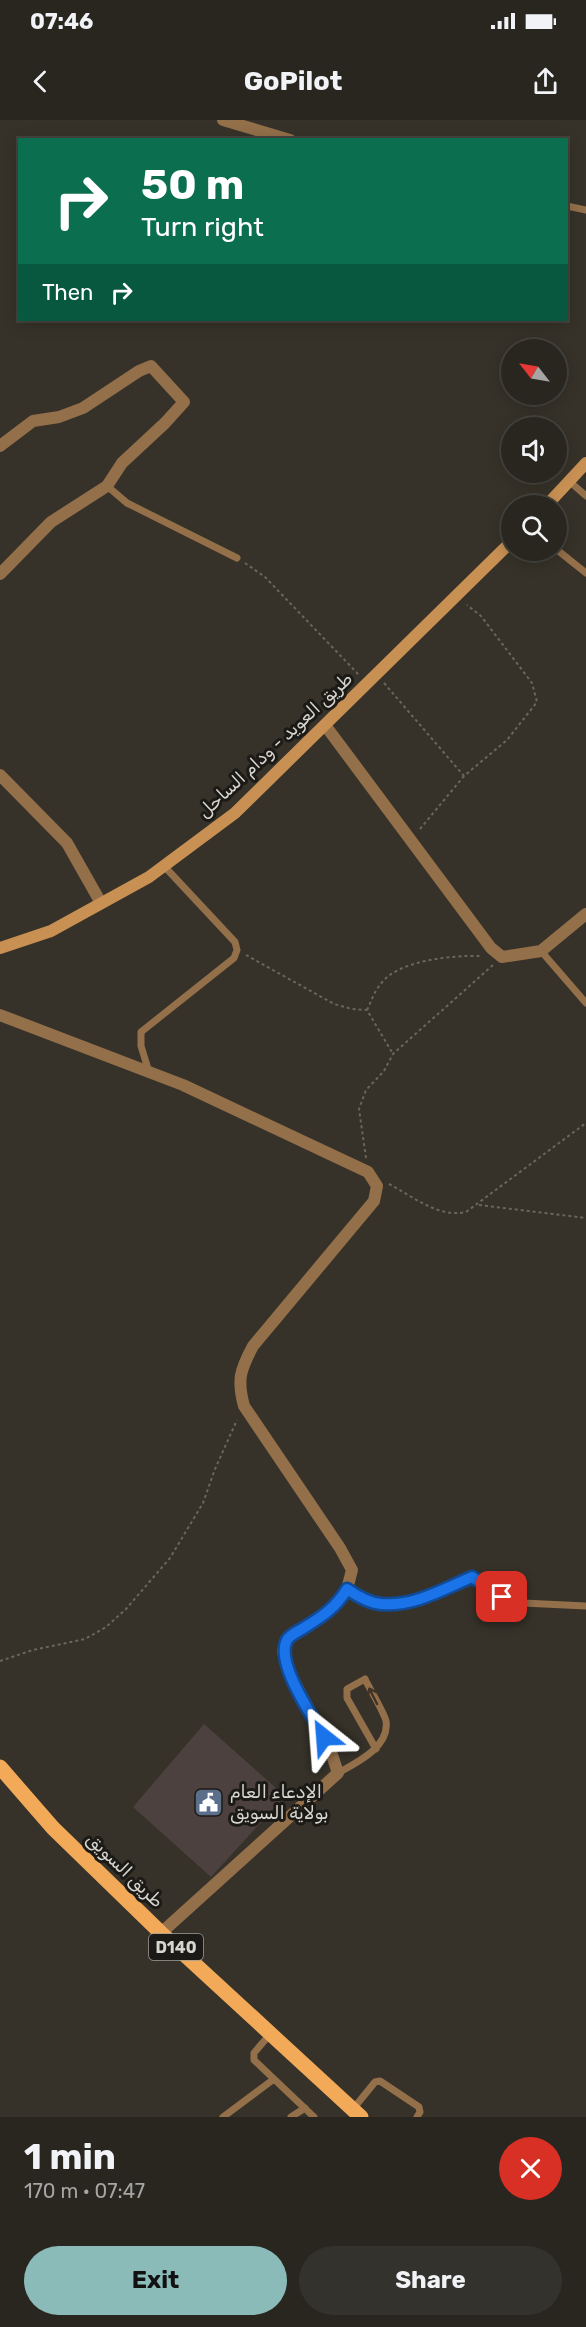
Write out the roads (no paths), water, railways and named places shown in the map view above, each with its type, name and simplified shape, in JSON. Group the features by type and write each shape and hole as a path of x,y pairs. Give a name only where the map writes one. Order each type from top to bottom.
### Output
{"main road":[{"path":"556,495 586,464"},
{"name":"طريق العويد - ودام الساحل","path":"0,948 51,931 150,877 235,813 501,552"},
{"name":"طريق السويق","path":"0,1767 52,1828 161,1933 357,2113"}],"street":[{"path":"223,120 250,124 285,138"},
{"path":"0,446 33,421 59,417 83,408 139,371 151,366 184,402 122,464 107,486 51,522 0,574"},
{"path":"325,725 491,948 502,957 541,951 586,914"},
{"path":"0,775 67,843 101,903"},
{"path":"0,1015 183,1085 368,1172 377,1186 374,1201 252,1346 243,1364 238,1385 244,1406 340,1548 352,1570 347,1589 341,1599 327,1613 288,1637 284,1651 287,1668 330,1749 338,1773 161,1933"}],"lane":[{"path":"568,206 586,210"},
{"path":"569,481 586,496"},
{"path":"107,486 127,503 237,558"},
{"path":"567,558 586,573"},
{"path":"149,1072 141,1046 141,1032 234,958 237,950 235,942 164,866"},
{"path":"541,951 586,1003"},
{"path":"347,1589 363,1599 381,1604 414,1601 472,1577 502,1597 523,1603 586,1606"},
{"path":"338,1773 368,1756 376,1749 384,1733 386,1721 364,1679 346,1689 347,1698 376,1749"},
{"path":"271,2034 254,2057 256,2062 314,2117"},
{"path":"223,2117 274,2079"},
{"path":"357,2113 375,2082 380,2081 419,2107 420,2112 417,2117"},
{"path":"291,2117 304,2108"}],"place":[{"name":"الإدعاء العام بولاية السويق","path":"209,1802"}]}
